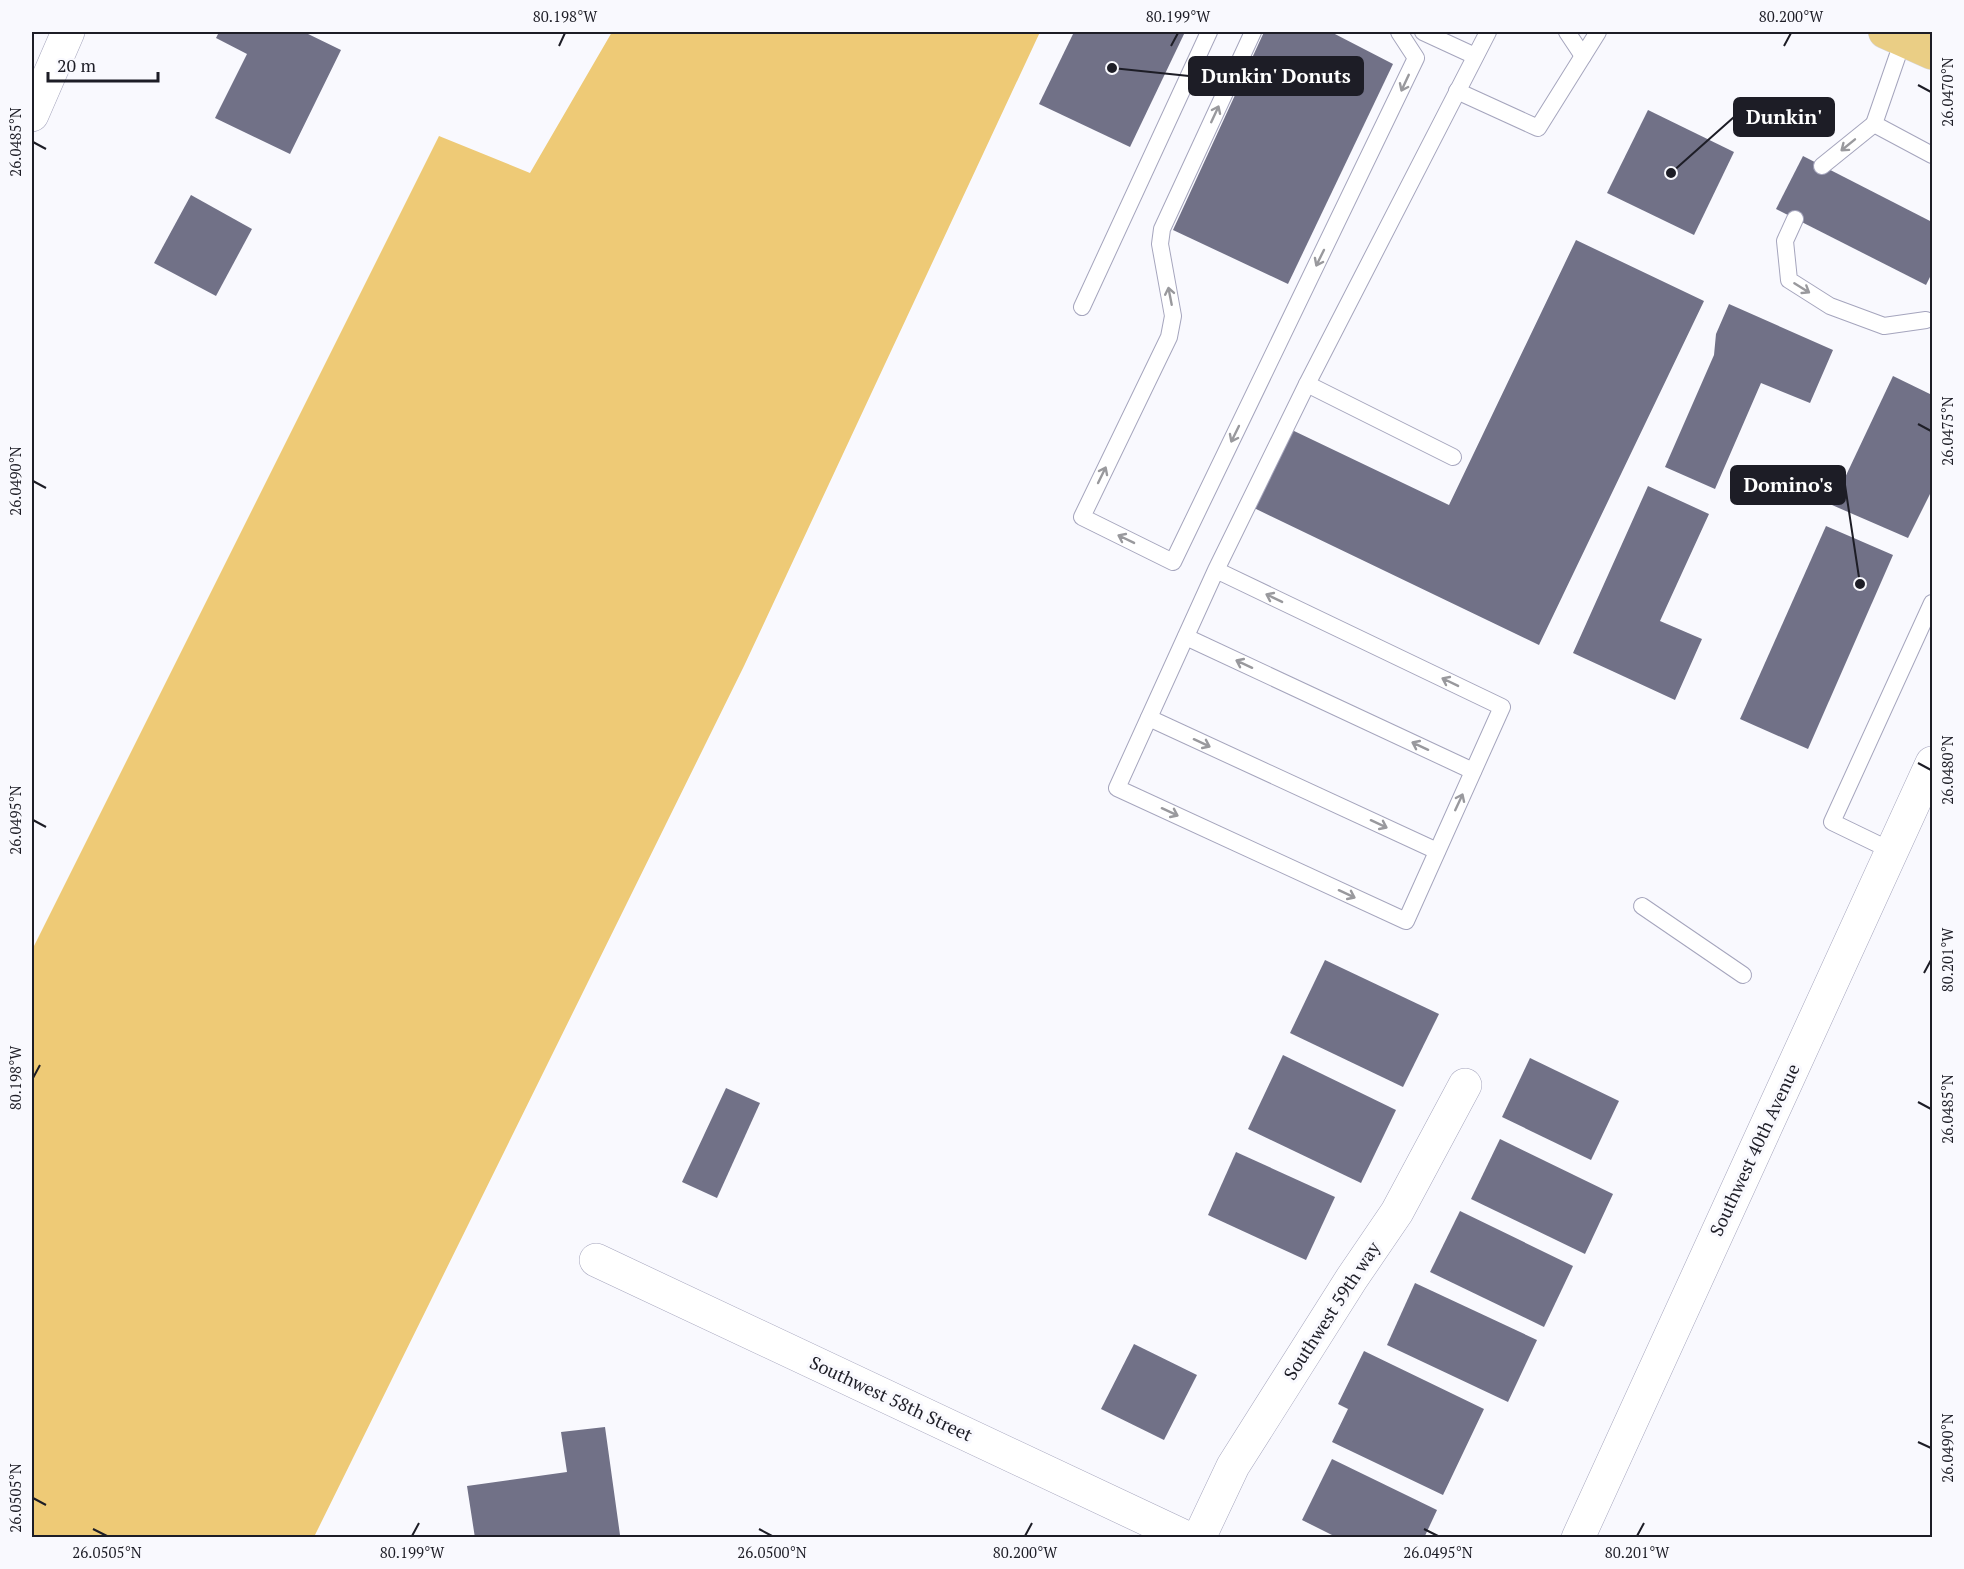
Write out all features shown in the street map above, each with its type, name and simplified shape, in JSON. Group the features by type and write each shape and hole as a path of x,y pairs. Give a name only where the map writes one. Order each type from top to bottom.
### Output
{"main road":[{"path":"1894,36 1932,54"}],"street":[{"path":"32,115 68,32"},
{"name":"Southwest 40th Avenue","path":"1578,1538 1932,763"},
{"name":"Southwest 59th way","path":"1199,1538 1233,1466 1352,1278 1397,1212 1465,1085"},
{"name":"Southwest 58th Street","path":"596,1260 1187,1538"}],"lane":[{"path":"1082,306 1209,32"},
{"path":"1253,32 1162,229 1160,244 1173,316 1169,337 1082,517 1173,562 1416,58 1399,32"},
{"path":"1423,32 1475,56"},
{"path":"1216,570 1502,707 1406,921 1117,788 1216,570 1307,384 1488,32"},
{"path":"1567,32 1583,56"},
{"path":"1457,91 1538,128 1598,32"},
{"path":"1822,166 1874,124 1894,36"},
{"path":"1874,124 1932,155"},
{"path":"1795,219 1785,241 1789,280 1830,306 1884,326 1930,316"},
{"path":"1307,384 1453,457"},
{"path":"1892,851 1833,822 1932,603"},
{"path":"1186,637 1473,771"},
{"path":"1149,718 1437,851"},
{"path":"1642,906 1743,975"}],"shaded area":[{"path":"612,32 1040,32 744,666 314,1537 32,1537 32,950 439,136 530,173"}],"building":[{"path":"219,32 304,32 341,50 290,154 215,118 247,54 216,38"},
{"path":"1074,32 1185,32 1130,147 1039,104"},
{"path":"1264,32 1331,32 1393,64 1288,284 1173,230"},
{"path":"1648,110 1734,152 1694,235 1607,193"},
{"path":"1803,156 1932,222 1932,273 1926,285 1776,209"},
{"path":"191,195 252,229 216,296 154,263"},
{"path":"1576,240 1704,301 1539,645 1254,508 1292,430 1449,505"},
{"path":"1729,304 1833,350 1810,403 1761,383 1715,489 1665,467 1714,355 1716,334"},
{"path":"1893,376 1932,395 1932,490 1908,538 1832,505"},
{"path":"1648,486 1709,514 1660,621 1702,639 1675,700 1573,653"},
{"path":"1826,526 1893,555 1808,749 1740,719"},
{"path":"1325,960 1439,1014 1403,1087 1290,1033"},
{"path":"1283,1055 1396,1110 1361,1183 1248,1129"},
{"path":"1530,1058 1619,1101 1591,1160 1502,1117"},
{"path":"726,1088 760,1103 717,1198 682,1182"},
{"path":"1500,1139 1613,1194 1585,1254 1471,1199"},
{"path":"1236,1152 1335,1197 1306,1260 1208,1215"},
{"path":"1460,1211 1573,1266 1544,1327 1430,1272"},
{"path":"1415,1283 1537,1340 1508,1402 1387,1345"},
{"path":"1134,1344 1197,1375 1164,1440 1101,1409"},
{"path":"1364,1351 1484,1409 1443,1495 1332,1442 1348,1409 1338,1404"},
{"path":"605,1427 620,1535 603,1538 475,1538 467,1486 567,1472 561,1432"},
{"path":"1332,1459 1437,1510 1424,1538 1338,1538 1302,1520"}],"place":[{"name":"Dunkin' Donuts","path":"1112,68"},
{"name":"Dunkin'","path":"1671,173"},
{"name":"Domino's","path":"1860,584"}]}
